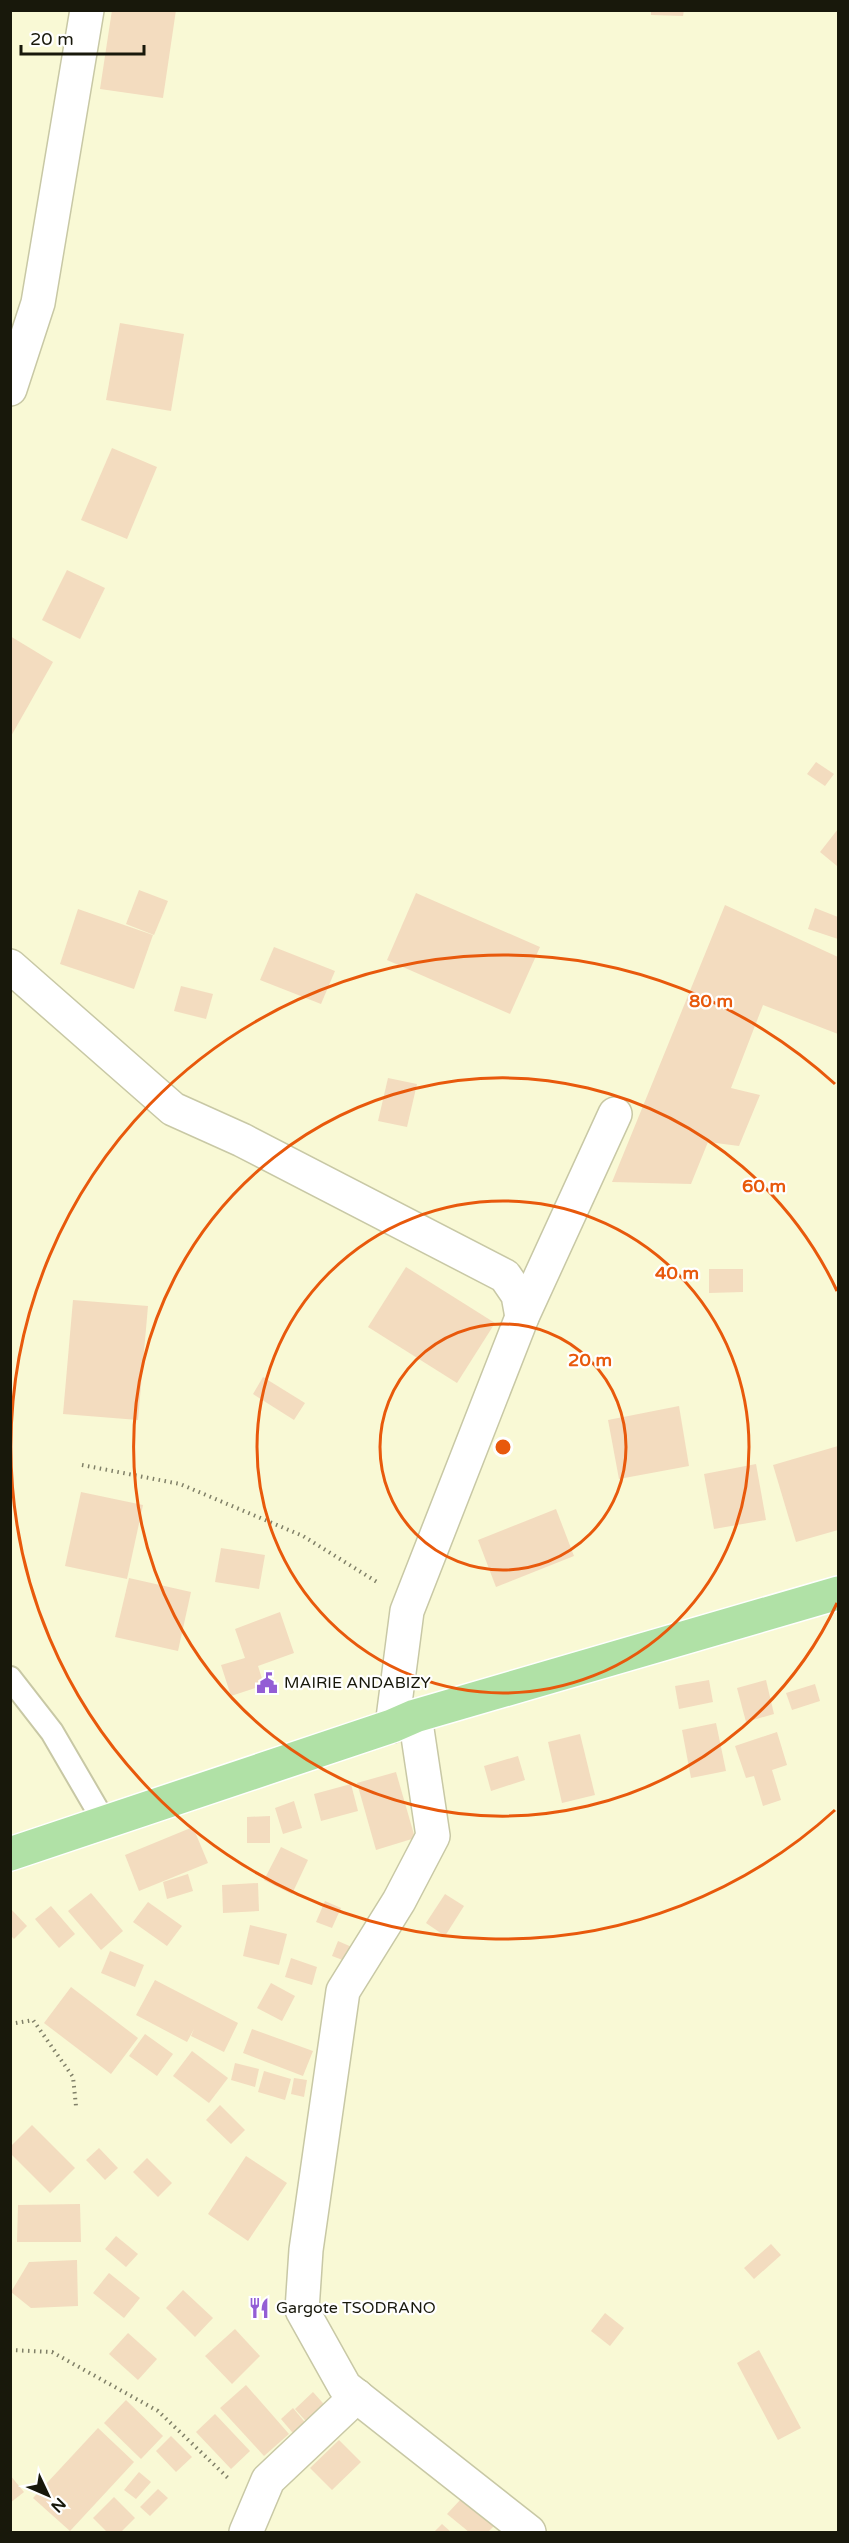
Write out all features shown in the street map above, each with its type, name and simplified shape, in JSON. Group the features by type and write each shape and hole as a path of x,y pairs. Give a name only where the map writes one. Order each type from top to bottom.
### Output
{"main road":[{"path":"10,1854 404,1721 838,1593"}],"street":[{"path":"10,389 38,303 87,10"},
{"path":"10,966 173,1109 242,1140 505,1276 519,1295 522,1317"},
{"path":"529,2532 345,2387 302,2310 306,2250 343,1991 399,1901 433,1836 404,1721 407,1611 522,1317 615,1114"},
{"path":"252,2520 268,2480 357,2396"}],"lane":[{"path":"10,1678 52,1732 105,1823"}],"path":[{"path":"82,1465 180,1484 201,1492 303,1536 411,1603"},
{"path":"10,2024 33,2020 73,2077 76,2106"},
{"path":"10,2350 52,2352 158,2411 252,2520"}],"building":[{"path":"112,10 176,10 163,98 100,89"},
{"path":"651,10 684,10 683,16 651,15"},
{"path":"120,323 184,334 171,411 106,400"},
{"path":"112,448 157,467 127,539 81,520"},
{"path":"67,570 105,588 80,639 42,620"},
{"path":"10,636 53,662 10,738"},
{"path":"816,762 834,774 825,786 807,774"},
{"path":"838,829 838,863 837,866 820,852"},
{"path":"139,890 168,901 154,935 126,924"},
{"path":"416,893 540,947 510,1014 387,960"},
{"path":"725,905 838,957 838,1034 763,1005 731,1088 760,1095 739,1146 708,1142 691,1184 612,1182"},
{"path":"815,908 838,917 838,939 808,929"},
{"path":"78,909 153,935 134,989 60,964"},
{"path":"274,947 335,971 321,1004 260,980"},
{"path":"181,986 213,994 206,1019 174,1011"},
{"path":"388,1078 417,1084 407,1127 378,1121"},
{"path":"406,1267 495,1323 457,1383 368,1327"},
{"path":"709,1269 743,1269 743,1292 709,1293"},
{"path":"73,1300 148,1306 138,1420 63,1414"},
{"path":"263,1377 305,1403 294,1420 253,1394"},
{"path":"679,1406 689,1466 619,1479 608,1420"},
{"path":"838,1446 838,1530 796,1542 773,1465"},
{"path":"756,1464 766,1520 714,1529 704,1474"},
{"path":"81,1492 143,1505 127,1579 65,1566"},
{"path":"556,1509 574,1556 496,1587 478,1540"},
{"path":"221,1548 265,1555 259,1589 215,1582"},
{"path":"129,1578 191,1592 178,1651 115,1637"},
{"path":"280,1612 294,1653 258,1666 264,1685 231,1696 221,1665 245,1658 235,1629"},
{"path":"709,1680 713,1702 679,1709 675,1686"},
{"path":"766,1680 774,1714 746,1722 737,1688"},
{"path":"815,1684 820,1701 792,1710 786,1693"},
{"path":"716,1723 726,1771 691,1778 682,1730"},
{"path":"777,1732 787,1765 772,1770 781,1800 763,1806 754,1776 746,1778 735,1746"},
{"path":"580,1734 595,1795 562,1803 548,1742"},
{"path":"518,1756 525,1780 491,1791 484,1766"},
{"path":"396,1772 415,1838 376,1850 357,1783"},
{"path":"351,1784 358,1811 321,1821 314,1794"},
{"path":"294,1801 302,1828 283,1834 275,1808"},
{"path":"270,1816 270,1843 247,1843 247,1817"},
{"path":"193,1827 208,1863 139,1891 125,1855"},
{"path":"281,1847 308,1860 292,1894 264,1880"},
{"path":"188,1874 193,1891 167,1899 163,1882"},
{"path":"258,1883 259,1911 223,1913 222,1885"},
{"path":"91,1893 123,1931 101,1950 68,1911"},
{"path":"445,1894 464,1906 445,1936 426,1923"},
{"path":"325,1901 341,1908 332,1928 316,1922"},
{"path":"148,1902 182,1926 167,1946 133,1922"},
{"path":"51,1906 75,1934 59,1948 35,1919"},
{"path":"10,1908 27,1926 14,1939 10,1935"},
{"path":"250,1925 287,1934 279,1965 243,1956"},
{"path":"338,1941 354,1948 348,1962 332,1956"},
{"path":"110,1951 144,1965 135,1987 101,1973"},
{"path":"291,1958 317,1967 312,1985 285,1977"},
{"path":"155,1980 238,2023 224,2052 191,2036 194,2029 187,2042 136,2015"},
{"path":"271,1983 295,1996 282,2021 257,2008"},
{"path":"71,1987 138,2038 111,2074 44,2023"},
{"path":"252,2029 313,2051 303,2076 243,2053"},
{"path":"145,2034 173,2054 157,2076 129,2056"},
{"path":"192,2051 228,2078 209,2103 173,2076"},
{"path":"235,2063 259,2069 255,2087 231,2080"},
{"path":"264,2071 291,2079 285,2100 258,2092"},
{"path":"294,2078 307,2080 304,2097 291,2094"},
{"path":"220,2105 245,2130 231,2144 206,2120"},
{"path":"32,2125 75,2168 50,2193 10,2153 10,2147"},
{"path":"99,2148 118,2168 105,2180 86,2160"},
{"path":"246,2156 287,2183 248,2241 208,2214"},
{"path":"147,2158 172,2183 158,2197 133,2172"},
{"path":"80,2204 81,2242 17,2242 18,2205"},
{"path":"116,2236 138,2254 126,2267 105,2249"},
{"path":"771,2244 781,2255 754,2279 744,2268"},
{"path":"77,2260 78,2306 31,2308 11,2292 29,2262"},
{"path":"109,2273 140,2298 124,2318 93,2293"},
{"path":"183,2290 213,2318 195,2337 166,2308"},
{"path":"605,2313 624,2328 610,2346 591,2331"},
{"path":"235,2329 260,2356 232,2384 205,2356"},
{"path":"128,2333 157,2359 138,2380 109,2354"},
{"path":"759,2350 801,2428 778,2440 737,2363"},
{"path":"246,2385 289,2434 264,2456 220,2408"},
{"path":"313,2392 330,2411 312,2428 295,2409"},
{"path":"126,2400 163,2436 141,2459 104,2423"},
{"path":"293,2408 309,2427 297,2438 281,2419"},
{"path":"215,2414 250,2451 231,2469 196,2432"},
{"path":"98,2428 134,2462 70,2531 33,2498"},
{"path":"171,2436 192,2457 176,2472 156,2451"},
{"path":"339,2440 361,2462 332,2490 310,2468"},
{"path":"139,2472 151,2482 136,2499 124,2490"},
{"path":"10,2475 24,2492 10,2503"},
{"path":"158,2489 168,2498 150,2516 140,2507"},
{"path":"114,2497 135,2518 121,2532 107,2532 93,2518"},
{"path":"462,2498 494,2526 488,2532 469,2532 447,2514"},
{"path":"442,2524 451,2532 434,2532"}],"place":[{"name":"MAIRIE ANDABIZY","path":"267,1683"},
{"name":"Gargote TSODRANO","path":"259,2308"}]}
